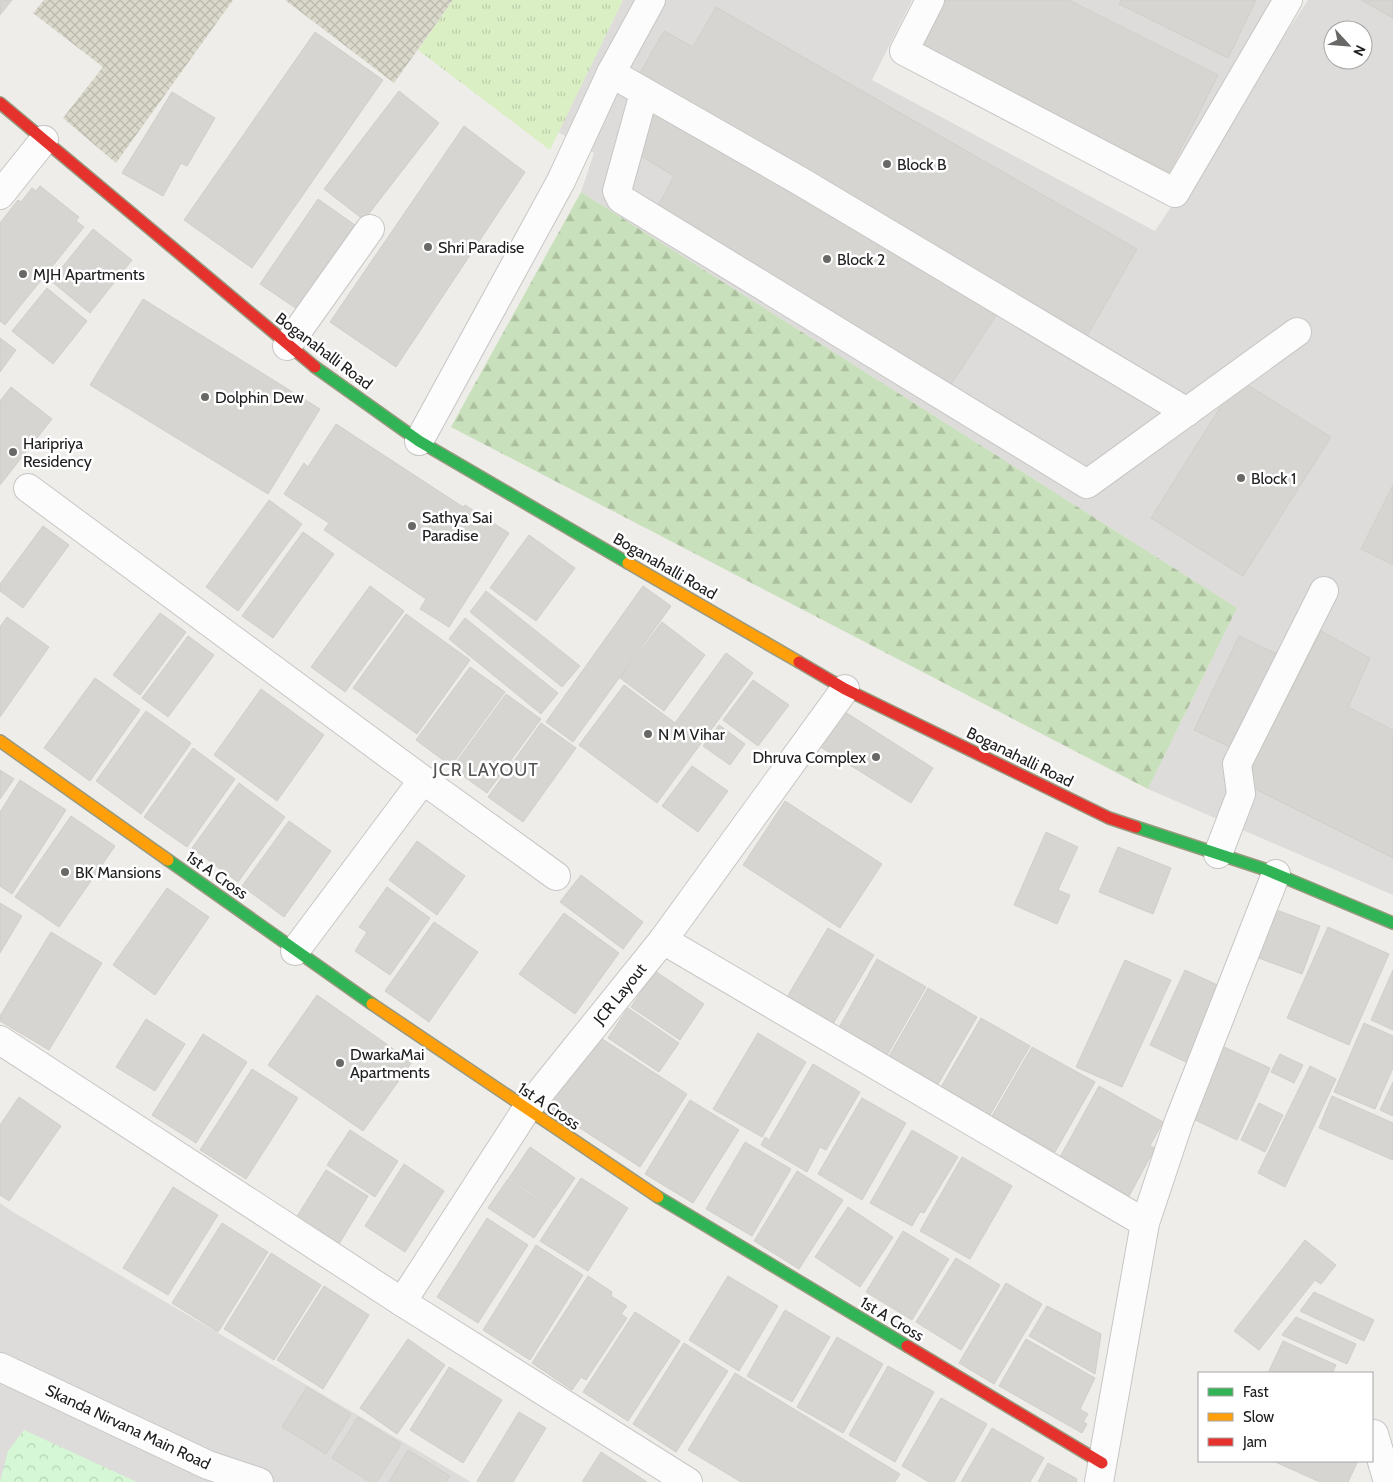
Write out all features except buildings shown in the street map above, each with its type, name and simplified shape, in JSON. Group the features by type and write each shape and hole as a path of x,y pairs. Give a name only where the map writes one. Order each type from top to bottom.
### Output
{"street":[{"path":"420,441 561,181 611,73 650,0"},
{"path":"930,0 904,51 1175,193 1288,0"},
{"path":"611,73 800,180 1187,412"},
{"path":"644,93 617,191 621,199 1087,484 1297,332"},
{"name":"Boganahalli Road","path":"0,103 287,346 420,441 844,689 1109,818 1276,874 1393,923"},
{"path":"0,195 44,140"},
{"path":"287,346 370,229"},
{"path":"28,488 422,780 556,876"},
{"path":"1218,854 1241,794 1238,764 1324,591"},
{"name":"JCR Layout","path":"402,1302 526,1110 663,940 844,689"},
{"name":"1st A Cross","path":"0,741 295,951 526,1110 670,1205 1101,1472"},
{"path":"295,951 422,780"},
{"path":"1101,1472 1145,1223 1179,1121 1276,874"},
{"path":"663,940 1145,1223"},
{"path":"0,1040 402,1302 688,1482"},
{"name":"Skanda Nirvana Main Road","path":"0,1367 208,1465 259,1482"},
{"path":"1374,1434 1388,1482"}],"shaded area":[{"path":"44,0 233,0 116,163 63,118 103,67 33,13"},
{"path":"285,0 453,0 394,83"},
{"path":"623,0 912,0 872,80 1155,231 1180,193 903,52 929,0 1293,0 1185,186 1308,0 1393,0 1393,895 1148,789 1237,608 581,192 594,153 558,132"},
{"path":"0,1203 13,1212 471,1482 0,1482"}],"green space":[{"path":"453,0 623,0 550,150 418,50"},
{"path":"581,192 1237,608 1148,789 451,427"},
{"path":"24,1430 137,1482 0,1482 8,1451"}],"traffic: fast":[{"path":"315,367 419,441 628,563"},
{"path":"1136,827 1264,869 1393,923"},
{"path":"168,860 372,1004"},
{"path":"658,1197 907,1346"}],"traffic: slow":[{"path":"628,563 799,662"},
{"path":"0,741 168,860"},
{"path":"372,1004 658,1197"}],"traffic: jam":[{"path":"0,103 315,367"},
{"path":"799,662 845,689 1109,818 1136,827"},
{"path":"907,1346 1102,1463"}],"place":[{"name":"Block B","path":"887,164"},
{"name":"Shri Paradise","path":"428,247"},
{"name":"Block 2","path":"827,259"},
{"name":"MJH Apartments","path":"23,274"},
{"name":"Dolphin Dew","path":"205,397"},
{"name":"Haripriya Residency","path":"13,452"},
{"name":"Block 1","path":"1241,478"},
{"name":"Sathya Sai Paradise","path":"412,526"},
{"name":"N M Vihar","path":"648,734"},
{"name":"Dhruva Complex","path":"876,757"},
{"name":"BK Mansions","path":"65,872"},
{"name":"DwarkaMai Apartments","path":"340,1063"}],"district":[{"name":"JCR LAYOUT","path":"486,770"}]}
